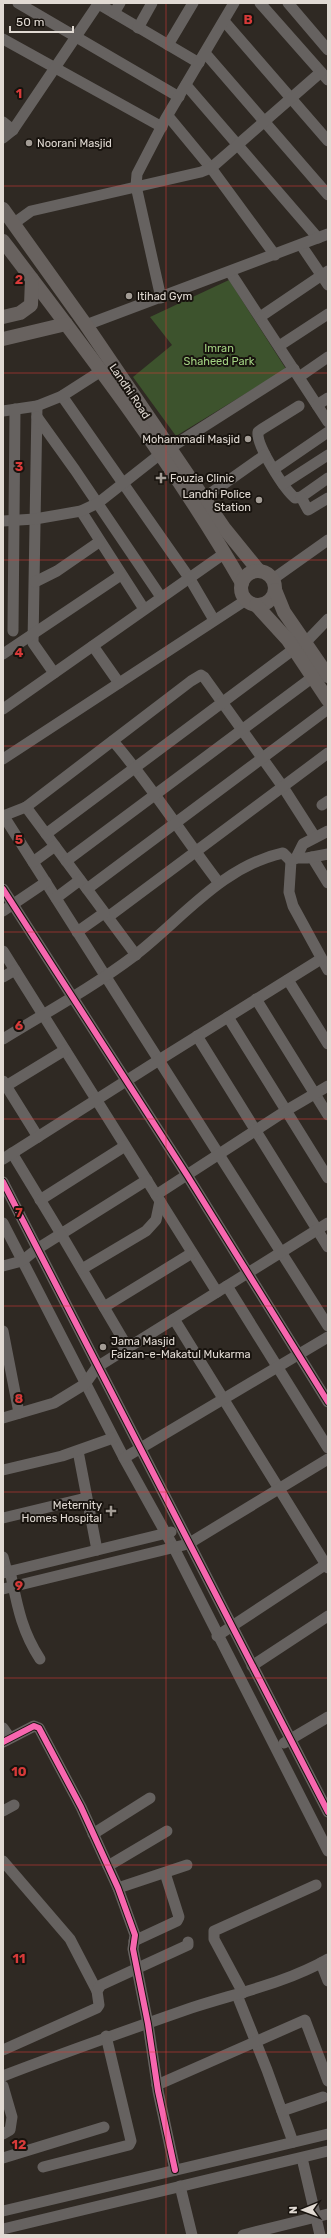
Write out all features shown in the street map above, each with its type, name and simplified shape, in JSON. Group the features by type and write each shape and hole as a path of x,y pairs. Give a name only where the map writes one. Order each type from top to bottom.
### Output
{"main road":[{"name":"Landhi Road","path":"3,209 86,325 165,452 242,583"},
{"name":"Landhi Road","path":"3,241 101,371 165,452 204,498 224,528 259,571"},
{"path":"3,318 20,313 31,305 32,279"},
{"path":"3,339 66,324"},
{"path":"328,676 300,646 242,595 242,583 248,574 259,571 269,575 274,584 284,612 300,646 312,677 328,700"},
{"path":"251,602 261,605 271,600 274,584"}],"street":[{"path":"18,3 179,97"},
{"path":"3,138 13,130 76,37 97,3 168,45 202,58 264,122 328,195"},
{"path":"114,13 120,3"},
{"path":"138,28 152,3"},
{"path":"168,45 193,3"},
{"path":"162,298 136,186 137,174 168,116 234,3"},
{"path":"13,224 31,211 201,172 211,168 291,98 325,76 260,3"},
{"path":"288,3 328,50"},
{"path":"224,21 328,141"},
{"path":"3,39 162,127"},
{"path":"86,325 162,298 323,236 237,146 186,85"},
{"path":"168,116 211,168 275,255"},
{"path":"3,122 13,130"},
{"path":"260,317 326,277 301,245"},
{"path":"230,272 328,422"},
{"path":"279,346 328,314"},
{"path":"9,521 35,519 81,511 98,503 165,452 296,373 328,357"},
{"path":"3,411 15,409 37,411 101,371"},
{"path":"62,396 190,579 214,620"},
{"path":"317,405 328,398"},
{"path":"299,406 258,432 257,436 265,455 293,497 300,497 328,478"},
{"path":"13,631 9,521 15,409"},
{"path":"37,411 161,598"},
{"path":"37,411 33,643 54,673"},
{"path":"274,469 328,432"},
{"path":"204,498 265,455"},
{"path":"283,484 328,455"},
{"path":"300,497 308,510 328,498"},
{"path":"81,511 99,542 144,610"},
{"path":"274,584 328,540"},
{"path":"35,582 57,571 99,542"},
{"path":"3,709 225,553"},
{"path":"3,654 121,575"},
{"path":"3,759 214,620 251,602"},
{"path":"46,834 135,766 300,646 328,619"},
{"path":"92,646 120,683"},
{"path":"315,837 283,787 242,732 204,677 201,675 191,681 26,807 3,815 328,1326"},
{"path":"66,861 154,795 242,732 312,677"},
{"path":"56,898 84,885 175,825 328,709"},
{"path":"113,741 135,766 175,825 219,883"},
{"path":"77,932 106,915 196,852 328,753"},
{"path":"26,807 136,955"},
{"path":"328,831 303,844 293,859 289,892 293,906 328,970"},
{"path":"33,862 55,846"},
{"path":"3,1039 106,977 136,955 219,883 267,856 282,853 293,859 328,854"},
{"path":"312,857 328,883"},
{"path":"8,908 46,882"},
{"path":"3,889 8,908 72,997 127,1081 328,1402"},
{"path":"3,951 217,1292"},
{"path":"128,1348 40,1200 8,1156 97,1101 158,1060 321,959"},
{"path":"3,977 15,970"},
{"path":"288,980 328,1044"},
{"path":"256,999 328,1115"},
{"path":"228,1017 328,1178"},
{"path":"197,1036 328,1247"},
{"path":"38,1137 4,1084 65,1050"},
{"path":"82,1270 146,1231 156,1220 158,1198 187,1175 287,1110 328,1086"},
{"path":"40,1200 125,1146"},
{"path":"3,1266 22,1261 37,1249 147,1180"},
{"path":"3,1182 180,1529 290,1740 324,1795 328,1812"},
{"path":"3,1223 113,1438 174,1548 217,1636 328,1851"},
{"path":"3,1418 54,1403 85,1384 97,1367 328,1223"},
{"path":"104,1307 192,1253"},
{"path":"227,1286 276,1367 328,1448"},
{"path":"174,1319 327,1565 217,1636"},
{"path":"3,1331 6,1368 19,1413"},
{"path":"124,1458 328,1337"},
{"path":"3,1470 78,1451 113,1438"},
{"path":"78,1451 96,1550"},
{"path":"8,1588 188,1544 328,1459"},
{"path":"3,1518 86,1498"},
{"path":"6,1572 165,1534 180,1529"},
{"path":"3,1557 8,1588 28,1641 40,1659"},
{"path":"252,1666 328,1616"},
{"path":"276,1748 328,1716"},
{"path":"3,1728 6,1740 28,1728 34,1726 39,1728 93,1834 118,1888 135,1935 132,1946 138,1967 157,2086 175,2170"},
{"path":"93,1834 150,1798"},
{"path":"3,1811 14,1805"},
{"path":"108,1866 167,1831"},
{"path":"3,1862 70,1939 97,1991 99,2005 97,2008 3,2050"},
{"path":"118,1888 187,1865"},
{"path":"134,1940 177,1921 178,1917 165,1873"},
{"path":"293,2142 256,2043 240,1994 214,1940 214,1932 316,1886"},
{"path":"97,1991 101,1984 188,1945 188,1942"},
{"path":"3,2076 106,2036 240,1994 310,1969 324,1961 328,1981"},
{"path":"157,2086 305,2020 328,2081"},
{"path":"42,2167 129,2145 131,2141 106,2036"},
{"path":"3,2086 12,2123 10,2130 3,2134"},
{"path":"282,2111 323,2097"},
{"path":"3,2158 104,2127"},
{"path":"3,2211 328,2134"},
{"path":"3,2229 328,2151"},
{"path":"302,2158 320,2235"},
{"path":"180,2186 192,2235"},
{"path":"243,2235 328,2214"}],"green space":[{"name":"Imran Shaheed Park","path":"229,280 286,369 176,436 133,377 172,345 150,317"}],"cycle path":[{"path":"3,889 187,1175 328,1402"},
{"path":"3,1182 328,1812"},
{"path":"3,1742 34,1726 39,1728 81,1807 118,1888 135,1935 133,1949 148,2024 158,2091 175,2170"}],"place":[{"name":"Noorani Masjid","path":"29,143"},
{"name":"Itihad Gym","path":"129,296"},
{"name":"Mohammadi Masjid","path":"248,439"},
{"name":"Fouzia Clinic","path":"161,478"},
{"name":"Landhi Police Station","path":"259,500"},
{"name":"Jama Masjid Faizan-e-Makatul Mukarma","path":"103,1347"},
{"name":"Meternity Homes Hospital","path":"111,1511"}]}
